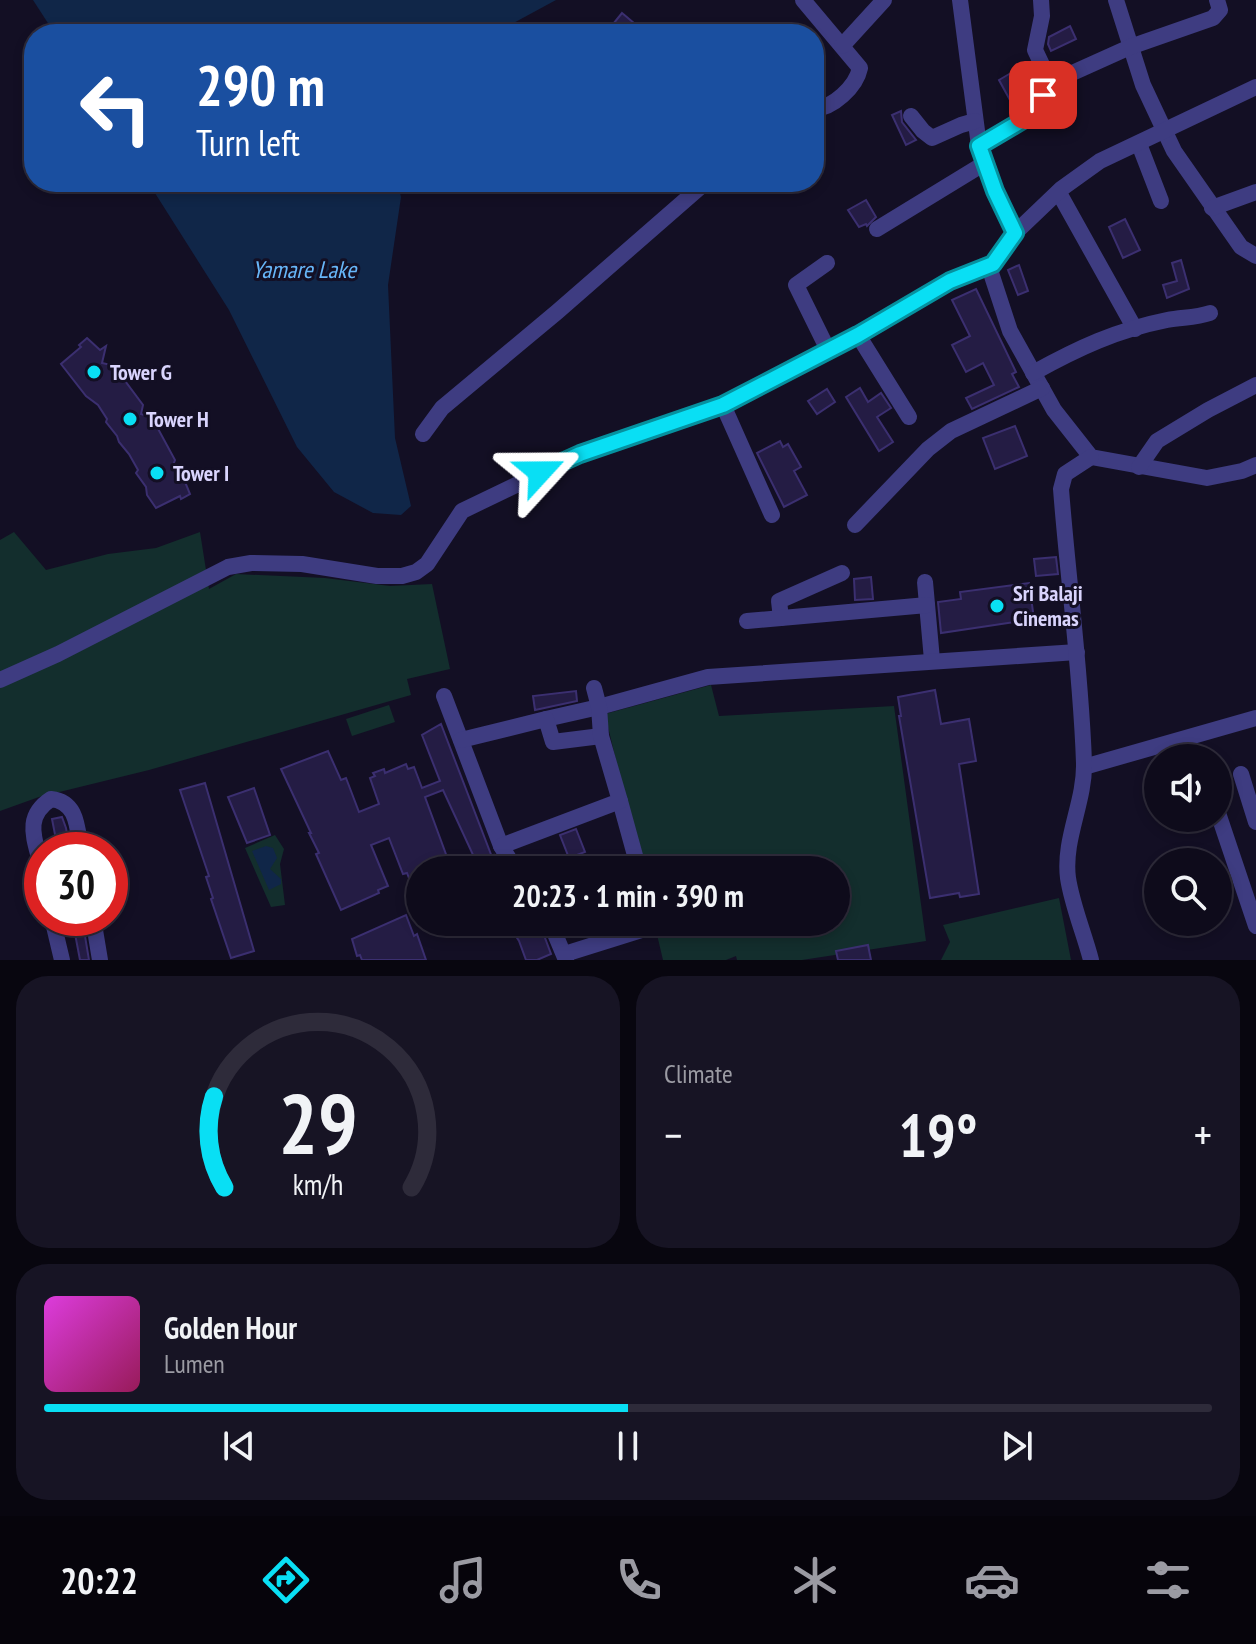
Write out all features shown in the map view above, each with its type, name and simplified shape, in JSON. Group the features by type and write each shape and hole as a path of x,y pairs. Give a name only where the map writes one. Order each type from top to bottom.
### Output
{"street":[{"path":"803,0 823,24"},
{"path":"842,46 884,0"},
{"path":"960,0 979,146 1015,233"},
{"path":"1041,0 1042,16 1035,50 1052,86"},
{"path":"1116,0 1143,85 1174,151 1241,247 1256,256"},
{"path":"979,146 1023,120 1052,86 1070,74 1130,47 1213,18 1220,10 1217,0"},
{"path":"824,25 859,66 859,75 836,102 824,109"},
{"path":"1256,87 1100,161 1015,233 993,264 991,273 1010,331 1054,410 1091,457 1207,478 1256,465"},
{"path":"911,116 932,138 975,121"},
{"path":"1139,144 1161,201"},
{"path":"877,229 985,163"},
{"path":"423,434 442,408 695,192"},
{"path":"1212,208 1256,192"},
{"path":"1059,193 1135,329"},
{"path":"827,263 796,285 828,350"},
{"path":"0,680 58,654 228,567 251,563 302,564 377,576 402,576 416,572 427,564 462,511 580,454 723,405 858,335 950,281 993,264"},
{"path":"855,525 928,449 951,431 1038,380 1086,344 1171,319 1190,320 1210,313"},
{"path":"858,335 909,417"},
{"path":"1139,467 1157,441 1256,385"},
{"path":"723,405 772,515"},
{"path":"1091,457 1065,474 1061,489 1077,652 1084,767 1081,801 1070,839 1068,876 1091,960"},
{"path":"781,618 778,603 781,599 842,573"},
{"path":"925,582 932,660"},
{"path":"747,621 927,605"},
{"path":"461,740 708,677 1077,652"},
{"path":"594,688 601,736 635,856"},
{"path":"444,696 507,856"},
{"path":"1084,767 1256,718"},
{"path":"546,719 553,742 601,736"},
{"path":"1241,774 1256,822"},
{"path":"34,832 32,824 38,808 51,799 68,805 75,817 78,832"},
{"path":"501,846 620,801"},
{"path":"1224,832 1256,926"},
{"path":"56,936 62,960"},
{"path":"96,936 100,960"},
{"path":"556,936 565,957 625,936"}],"green space":[{"path":"14,532 46,570 108,554 156,548 200,532 209,589 236,574 325,578 390,586 432,584 450,669 407,679 411,695 149,770 39,797 0,811 0,540"},
{"path":"711,685 719,716 894,706 926,941 802,960 737,960 736,956 726,960 663,960 657,936 850,936 850,856 639,856 605,714"},
{"path":"389,705 395,722 352,736 346,719"},
{"path":"275,835 284,849 280,864 285,905 271,907 245,848"},
{"path":"1059,898 1071,960 941,960 950,942 943,925"}],"water":[{"path":"33,0 556,0 512,24 49,24"},
{"name":"Yamare Lake","path":"154,192 400,192 388,285 395,438 411,506 401,515 373,513 334,492 297,447 229,310"},
{"path":"266,846 273,848 277,858 270,869 281,879 281,884 269,890 252,851"}],"building":[{"path":"622,13 635,24 613,24"},
{"path":"1070,26 1076,39 1051,51 1049,37"},
{"path":"1016,70 1030,94 1016,111 999,80"},
{"path":"901,111 902,122 916,140 906,145 892,115"},
{"path":"866,200 876,217 867,226 859,227 848,210"},
{"path":"1125,219 1140,250 1123,258 1109,227"},
{"path":"1181,260 1189,289 1167,298 1163,285 1177,281 1172,263"},
{"path":"1019,265 1028,291 1018,295 1008,270"},
{"path":"976,289 1016,372 1012,374 1019,387 972,409 966,398 994,385 983,363 966,372 952,345 970,336 952,300"},
{"path":"87,338 100,350 106,346 102,363 120,367 117,370 143,405 141,414 151,417 156,425 175,460 172,468 181,472 190,494 156,508 147,495 146,487 136,473 138,470 98,405 86,396 61,364"},
{"path":"860,388 868,402 881,393 891,408 877,417 893,442 879,451 846,397"},
{"path":"827,389 835,402 817,414 808,401"},
{"path":"1015,426 1027,456 995,469 983,438"},
{"path":"780,441 783,447 788,444 801,467 794,471 807,495 784,507 757,453"},
{"path":"1056,557 1058,574 1036,576 1034,559"},
{"path":"871,577 873,599 855,600 854,579"},
{"name":"Sri Balaji Cinemas","path":"1029,583 1034,619 941,633 938,602 961,599 960,592"},
{"path":"935,690 941,724 969,719 976,761 959,764 979,894 960,897 959,893 930,898 898,697"},
{"path":"576,691 577,701 535,710 533,696"},
{"path":"441,724 492,856 474,856 443,790 425,797 447,856 406,856 406,873 403,874 389,838 371,845 388,886 341,910 316,854 319,853 311,833 281,769 328,751 341,780 346,778 359,812 379,804 370,778 375,776 373,773 384,769 385,773 406,764 408,769 414,767 422,788 440,781 422,735"},
{"path":"205,783 254,951 231,958 211,899 206,877 209,876 180,790"},
{"path":"254,788 270,835 247,843 228,797"},
{"path":"62,817 67,832 55,832 52,819"},
{"path":"576,829 585,852 568,856 560,835"},
{"path":"406,915 406,936 418,936 426,960 362,960 360,955 357,956 352,939"},
{"path":"75,936 85,936 89,960 80,960"},
{"path":"516,936 544,936 551,954 537,960 526,960"},
{"path":"868,945 871,960 838,960 836,951"}],"place":[{"name":"Tower G","path":"94,372"},
{"name":"Tower H","path":"130,419"},
{"name":"Tower I","path":"157,473"},
{"name":"Sri Balaji Cinemas","path":"997,606"}],"route":[{"path":"540,472 580,454 723,405 858,335 950,281 993,264 1015,233 995,191 979,146 1023,120 1043,95"}]}
